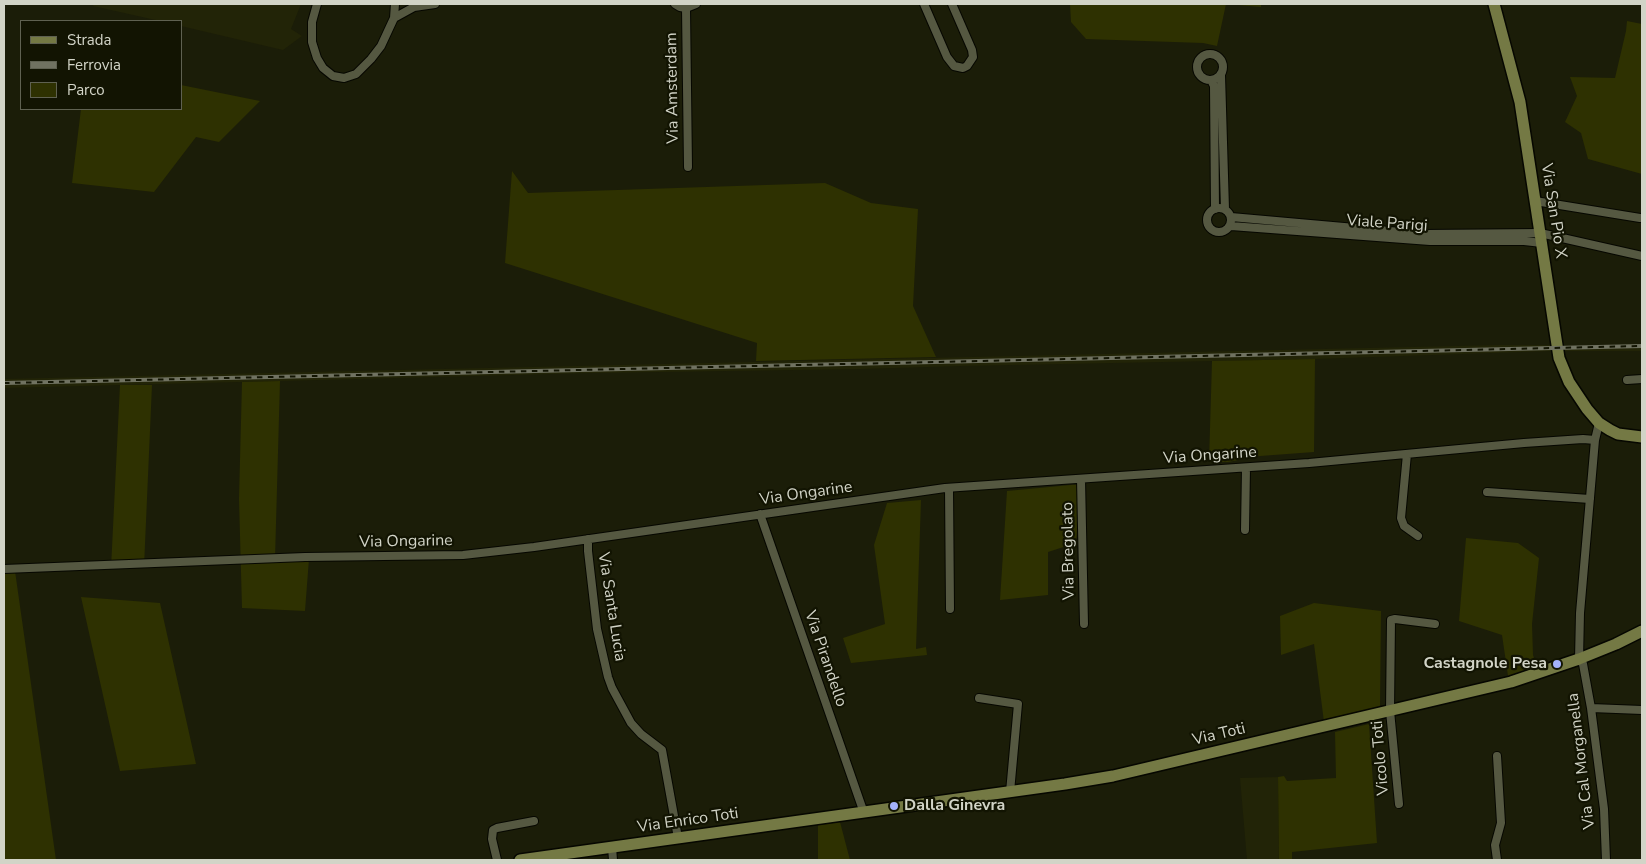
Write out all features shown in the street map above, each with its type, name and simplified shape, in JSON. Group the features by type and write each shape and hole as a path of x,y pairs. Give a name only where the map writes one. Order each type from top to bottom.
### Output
{"main road":[{"name":"Via San Pio X","path":"1494,4 1516,86 1536,201 1559,358 1569,382 1596,420"},
{"path":"1596,420 1618,434 1642,437"},
{"name":"Via Toti","path":"862,813 1113,776 1511,682 1579,660 1642,631"},
{"name":"Via Enrico Toti","path":"520,860 862,813"}],"street":[{"path":"317,4 312,22 312,42 317,58 323,68 333,76 344,78 356,74 381,46 394,18 395,4"},
{"path":"394,18 414,7 434,4"},
{"path":"675,4 686,8 696,4"},
{"path":"924,4 946,57 954,66 963,68 967,66 973,57 972,50 952,4"},
{"name":"Via Amsterdam","path":"686,8 688,168"},
{"path":"1221,76 1211,80 1203,78 1198,72 1198,61 1203,55 1212,53 1220,57 1224,65 1221,76 1225,209 1231,221"},
{"path":"1211,80 1214,86 1215,209 1225,209"},
{"path":"1536,201 1640,218"},
{"name":"Viale Parigi","path":"1215,209 1208,216 1207,220 1209,227 1219,233 1226,231 1231,221 1430,241 1524,241 1541,238 1642,256"},
{"path":"1627,380 1642,380"},
{"path":"1579,660 1580,613 1596,420"},
{"name":"Via Ongarine","path":"4,569 305,557 463,555 534,547 949,488 1246,468 1553,441 1595,440"},
{"path":"1407,454 1401,518 1404,526 1418,536"},
{"path":"1245,530 1246,468"},
{"name":"Via Bregolato","path":"1082,479 1084,624"},
{"path":"949,488 950,609"},
{"path":"1487,492 1590,499"},
{"name":"Via Pirandello","path":"760,514 862,813"},
{"name":"Via Santa Lucia","path":"588,539 597,629 608,676 612,688 631,723 641,734 662,750 678,838"},
{"name":"Vicolo Toti","path":"1399,804 1390,711 1391,620 1435,624"},
{"name":"Via Cal Morganella","path":"1579,660 1582,664 1591,708 1604,809 1606,860"},
{"path":"979,698 1018,704 1010,792"},
{"path":"1591,708 1642,710"},
{"path":"1497,860 1495,845 1501,823 1498,756"},
{"path":"497,860 492,838 493,830 534,821"},
{"path":"612,848 613,860"}],"shaded area":[{"path":"94,4 301,4 291,29 302,36 283,50 182,26 182,20 156,20 93,6"},
{"path":"1642,344 1642,351 1562,351 1561,347"},
{"path":"1550,345 1551,351 1315,359 593,373 4,388 4,379"},
{"path":"1278,777 1279,860 1247,860 1240,778"}],"green space":[{"path":"1070,4 1226,4 1217,46 1203,43 1086,39 1071,22"},
{"path":"1226,4 1261,4 1261,7"},
{"path":"1627,21 1642,24 1642,174 1588,159 1581,133 1565,122 1577,96 1570,77 1615,78"},
{"path":"182,85 260,101 219,142 196,137 154,192 72,183 81,110 182,110"},
{"path":"512,171 528,193 825,183 871,203 918,209 913,306 936,357 756,361 757,343 505,263"},
{"path":"1315,359 1314,452 1260,456 1228,462 1209,462 1212,361"},
{"path":"280,381 275,559 309,559 305,611 242,608 239,499 242,382"},
{"path":"120,385 152,385 144,567 111,568"},
{"path":"1081,484 1076,543 1048,552 1048,595 1000,600 1007,491"},
{"path":"921,500 916,649 926,647 927,655 851,663 843,638 885,624 874,545 887,503"},
{"path":"1466,538 1518,543 1539,558 1532,624 1533,655 1537,667 1508,676 1502,635 1459,621"},
{"path":"4,571 15,571 56,860 4,860"},
{"path":"81,597 160,603 196,764 120,771"},
{"path":"1314,603 1381,611 1380,709 1324,722 1314,644 1281,655 1280,616"},
{"path":"1369,724 1377,843 1292,852 1292,860 1279,860 1278,777 1284,776 1287,781 1336,778 1335,732"},
{"path":"840,822 850,860 818,860 818,825"}],"railway":[{"path":"4,383 1642,346"}],"place":[{"name":"Castagnole Pesa","path":"1557,664"},
{"name":"Dalla Ginevra","path":"894,806"}]}
